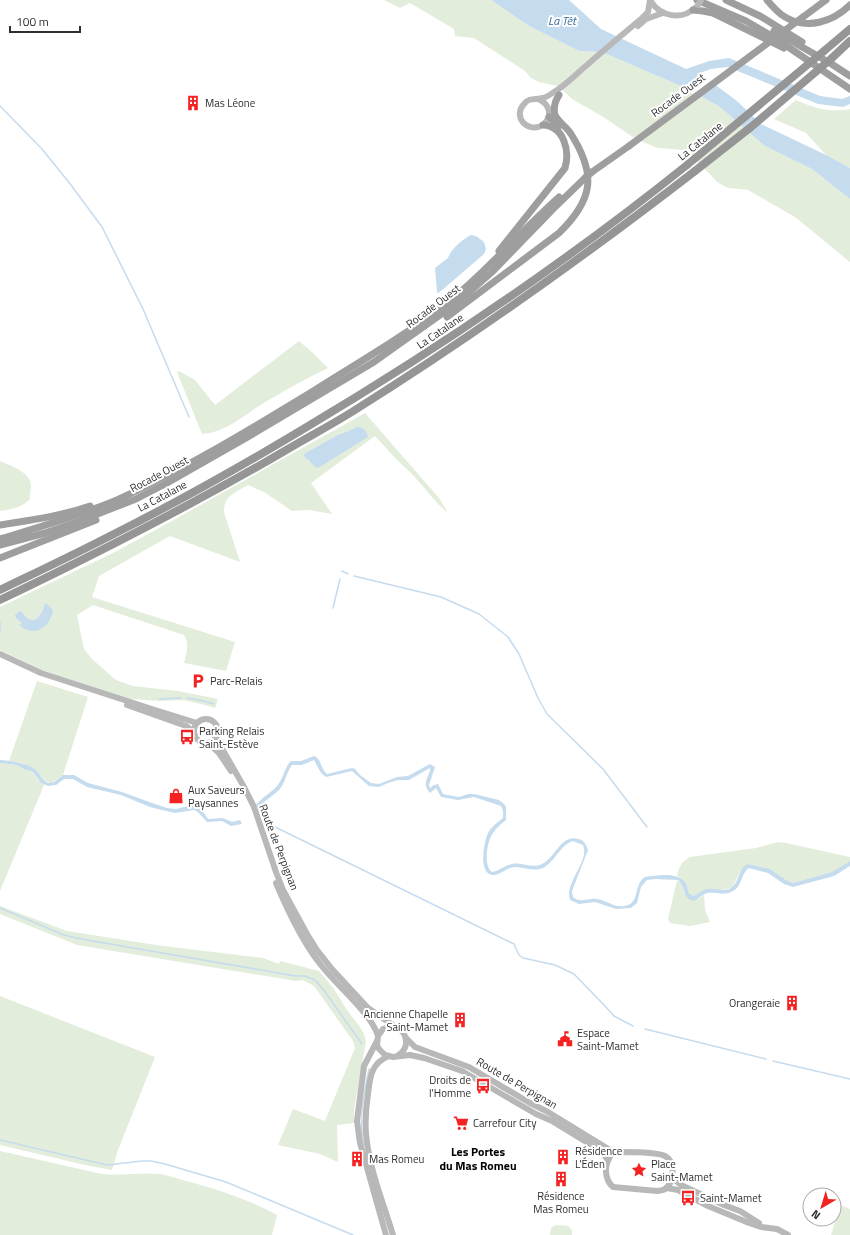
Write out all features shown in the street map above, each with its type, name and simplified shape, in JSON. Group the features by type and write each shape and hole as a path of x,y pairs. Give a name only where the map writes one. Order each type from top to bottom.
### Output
{"highway":[{"path":"709,0 750,18 831,60"},
{"path":"726,0 754,12 781,28 831,60 850,76"},
{"path":"767,0 786,18 807,23 819,23 830,20 850,5"},
{"name":"Rocade Ouest","path":"801,16 819,0"},
{"name":"Rocade Ouest","path":"0,538 81,514 116,500 158,480 275,414 412,330 467,286 500,256 549,206 588,173 801,16 826,0"},
{"path":"697,4 703,11 714,13 761,36 817,67"},
{"path":"697,4 746,21 797,52 850,89"},
{"name":"La Catalane","path":"0,590 172,504 253,459 415,361 538,278 601,232 687,165 850,29"},
{"name":"La Catalane","path":"0,600 110,547 257,467 354,411 483,327 606,240 696,171 831,60 850,42"},
{"path":"374,362 447,317 559,233 579,210 588,187 587,170 579,146 570,132 558,121 555,114 554,107 557,93"},
{"path":"549,115 579,146"},
{"path":"363,360 444,302 472,278 493,258 561,175 567,163 567,147 564,139 554,128 548,125 543,125"},
{"name":"Rocade Ouest","path":"0,545 45,533 136,499 246,438 374,362 457,303 481,282 588,173"},
{"path":"0,558 56,537 152,495 183,478 246,438"},
{"path":"0,524 38,519 71,512 158,480"}],"main road":[{"path":"650,0 648,12 557,93 551,104 547,121 543,125 537,128 529,127 522,122 520,111 526,101 530,99 544,98 557,93 636,28 653,16 663,13"},
{"path":"650,0 663,13 678,16 686,14 697,4"},
{"path":"538,99 546,104 549,115"},
{"path":"0,654 41,673 198,723"},
{"path":"0,658 42,678 116,701 186,726 194,732 199,740 208,743 218,735 218,727 212,720 205,719 198,723 194,729 194,732"},
{"name":"Route de Perpignan","path":"216,738 254,807 283,890 307,934 332,969 368,1008 396,1028"},
{"name":"Route de Perpignan","path":"208,743 219,753 244,793 281,894 311,951 334,980 372,1022 377,1038"},
{"path":"377,1038 379,1049 385,1055 389,1056 397,1056 404,1051 407,1042 403,1032 396,1028 387,1028 380,1032 377,1038 364,1066 357,1121 360,1143 386,1235"},
{"name":"Route de Perpignan","path":"406,1038 415,1047 469,1067 548,1112 615,1153"},
{"name":"Route de Perpignan","path":"397,1056 410,1055 424,1058 462,1070 536,1114 552,1121 601,1151 608,1160"},
{"path":"389,1056 378,1062 372,1072 368,1092 366,1120 369,1154 393,1235"},
{"path":"668,1188 672,1178 672,1164 666,1156 659,1154 625,1152 615,1153 611,1155 608,1160 606,1177 614,1186 657,1191 668,1188 678,1190 708,1206 750,1224 777,1229 788,1235"},
{"path":"672,1178 680,1185 740,1211 751,1219 769,1228"}],"green space":[{"path":"384,0 491,0 529,26 579,51 602,52 688,89 720,107 765,146 812,169 850,199 850,262 795,217 748,190 728,188 717,182 684,150 658,148 643,142 572,99 558,86 539,82 531,78 525,71 474,38 455,36 454,29 410,3 400,8"},
{"path":"796,100 822,109 850,109 850,168 826,155 806,133 774,119"},
{"path":"299,341 328,368 259,406 228,426 220,430 202,434 177,372 179,371 195,380 215,405"},
{"path":"365,413 439,498 448,513 375,436 311,483 332,514 309,510 292,511 264,492 248,485 231,495 224,506 224,512 240,562 170,536 99,576 92,597 235,642 226,671 184,663 187,642 184,635 93,605 77,615 84,649 93,660 116,680 133,686 178,691 218,699 215,708 183,700 162,701 129,699 42,670 0,650 0,607 113,553"},
{"path":"0,461 15,467 24,473 28,477 31,486 30,499 27,502 16,508 0,511"},
{"path":"37,681 88,697 63,775 51,783 45,781 31,767 9,761"},
{"path":"0,763 17,765 33,772 38,780 44,785 0,891"},
{"path":"778,842 850,857 850,861 832,872 793,883 770,869 748,864 740,872 731,888 721,890 705,890 693,896 691,896 684,883 677,876 681,865 690,857 756,848"},
{"path":"677,880 681,883 685,895 698,899 704,895 705,910 710,922 690,926 670,923 668,919"},
{"path":"0,906 67,931 156,945 263,958 279,964 280,961 319,971 334,989 360,1027 366,1041 354,1110 354,1123 337,1125 338,1162 320,1154 278,1145 293,1109 325,1121 355,1048 353,1041 314,986 303,980 296,981 77,945 0,914"},
{"path":"0,996 155,1057 118,1150 112,1170 0,1145"},
{"path":"0,1151 102,1174 161,1174 206,1187 235,1196 277,1215 272,1235 0,1235"},
{"path":"842,1206 850,1209 850,1235 831,1235 833,1227 842,1227"},
{"path":"555,1225 568,1226 572,1230 572,1235 550,1235 551,1228"}],"water":[{"name":"La Têt","path":"491,0 569,0 601,29 686,69 709,61 729,58 820,96 842,99 850,96 850,104 843,107 818,104 728,67 711,69 697,74 706,78 737,101 761,124 850,168 850,199 812,169 765,146 720,107 688,89 602,52 579,51 529,26"},
{"path":"471,235 476,236 484,242 486,249 484,254 438,293 435,268 448,258 452,251 464,239"},
{"path":"357,427 364,430 368,437 318,468 305,458 304,454 338,435"},
{"path":"46,603 53,610 51,617 45,626 35,631 24,628 18,624 21,625 22,623 16,618 15,615 20,611 28,619 35,620 41,614"},
{"path":"314,756 318,759 327,774 352,768 371,783 379,784 397,777 408,776 430,764 435,767 429,785 430,788 438,784 443,794 459,797 474,794 499,800 506,807 506,820 494,831 489,842 487,859 489,869 492,872 512,864 533,866 540,865 550,858 567,840 572,838 582,840 586,844 588,850 572,891 573,897 579,900 597,899 618,906 626,906 631,904 634,900 641,881 645,877 651,876 669,875 680,878 687,886 689,893 693,896 707,889 730,889 735,884 742,868 748,864 770,869 793,883 832,872 850,861 850,866 834,876 793,887 784,884 768,873 749,868 744,873 736,889 733,891 724,894 708,893 694,901 688,898 678,880 647,880 641,887 637,903 631,908 616,909 595,902 579,904 570,900 569,893 570,886 583,858 583,845 573,841 568,843 551,862 540,869 512,867 495,875 488,873 485,869 483,857 486,837 489,831 503,818 501,806 474,797 458,800 441,797 436,788 430,793 426,785 430,768 409,780 398,780 379,787 369,786 352,771 326,777 321,773 314,760 302,765 292,765 279,790 258,809 256,805 277,786 291,761 301,761"},
{"path":"0,760 20,763 34,768 48,783 54,782 63,775 74,775 88,783 122,792 167,808 176,809 192,805 201,809 208,819 223,818 232,822 240,820 242,824 231,826 222,821 207,822 198,812 194,810 175,813 150,807 121,795 87,787 73,779 64,779 56,785 48,786 41,783 33,772 17,765 0,763"}],"pier":[{"path":"709,78 717,84 699,97 690,92"}],"waterway":[{"path":"0,106 42,149 102,227 143,309 189,417"},
{"path":"342,571 348,574"},
{"path":"354,576 441,597 479,614 508,637 519,654 538,698 547,714 603,769 647,827"},
{"path":"333,608 340,579"},
{"path":"0,622 0,631"},
{"path":"159,699 181,698"},
{"path":"187,698 214,704"},
{"path":"267,823 514,944 519,955 523,958 555,965 574,974 614,1016 633,1026"},
{"path":"0,908 64,935 81,939 296,976 305,976 315,980 323,989 362,1044"},
{"path":"645,1029 766,1059"},
{"path":"773,1061 850,1079"},
{"path":"364,1145 362,1136 362,1117 369,1069"},
{"path":"0,1140 107,1165 142,1161 165,1164 226,1182 353,1235"}],"place":[{"name":"Mas Léone","path":"193,103"},
{"name":"Parc-Relais","path":"198,681"},
{"name":"Parking Relais Saint-Estève","path":"187,737"},
{"name":"Aux Saveurs Paysannes","path":"176,796"},
{"name":"Orangeraie","path":"792,1003"},
{"name":"Ancienne Chapelle Saint-Mamet","path":"460,1020"},
{"name":"Espace Saint-Mamet","path":"565,1039"},
{"name":"Droits de l'Homme","path":"483,1086"},
{"name":"Carrefour City","path":"461,1123"},
{"name":"Résidence L'Éden","path":"563,1157"},
{"name":"Mas Romeu","path":"357,1159"},
{"name":"Place Saint-Mamet","path":"639,1170"},
{"name":"Résidence Mas Romeu","path":"561,1179"},
{"name":"Saint-Mamet","path":"688,1198"}],"district":[{"name":"Les Portes du Mas Romeu","path":"478,1158"}]}
